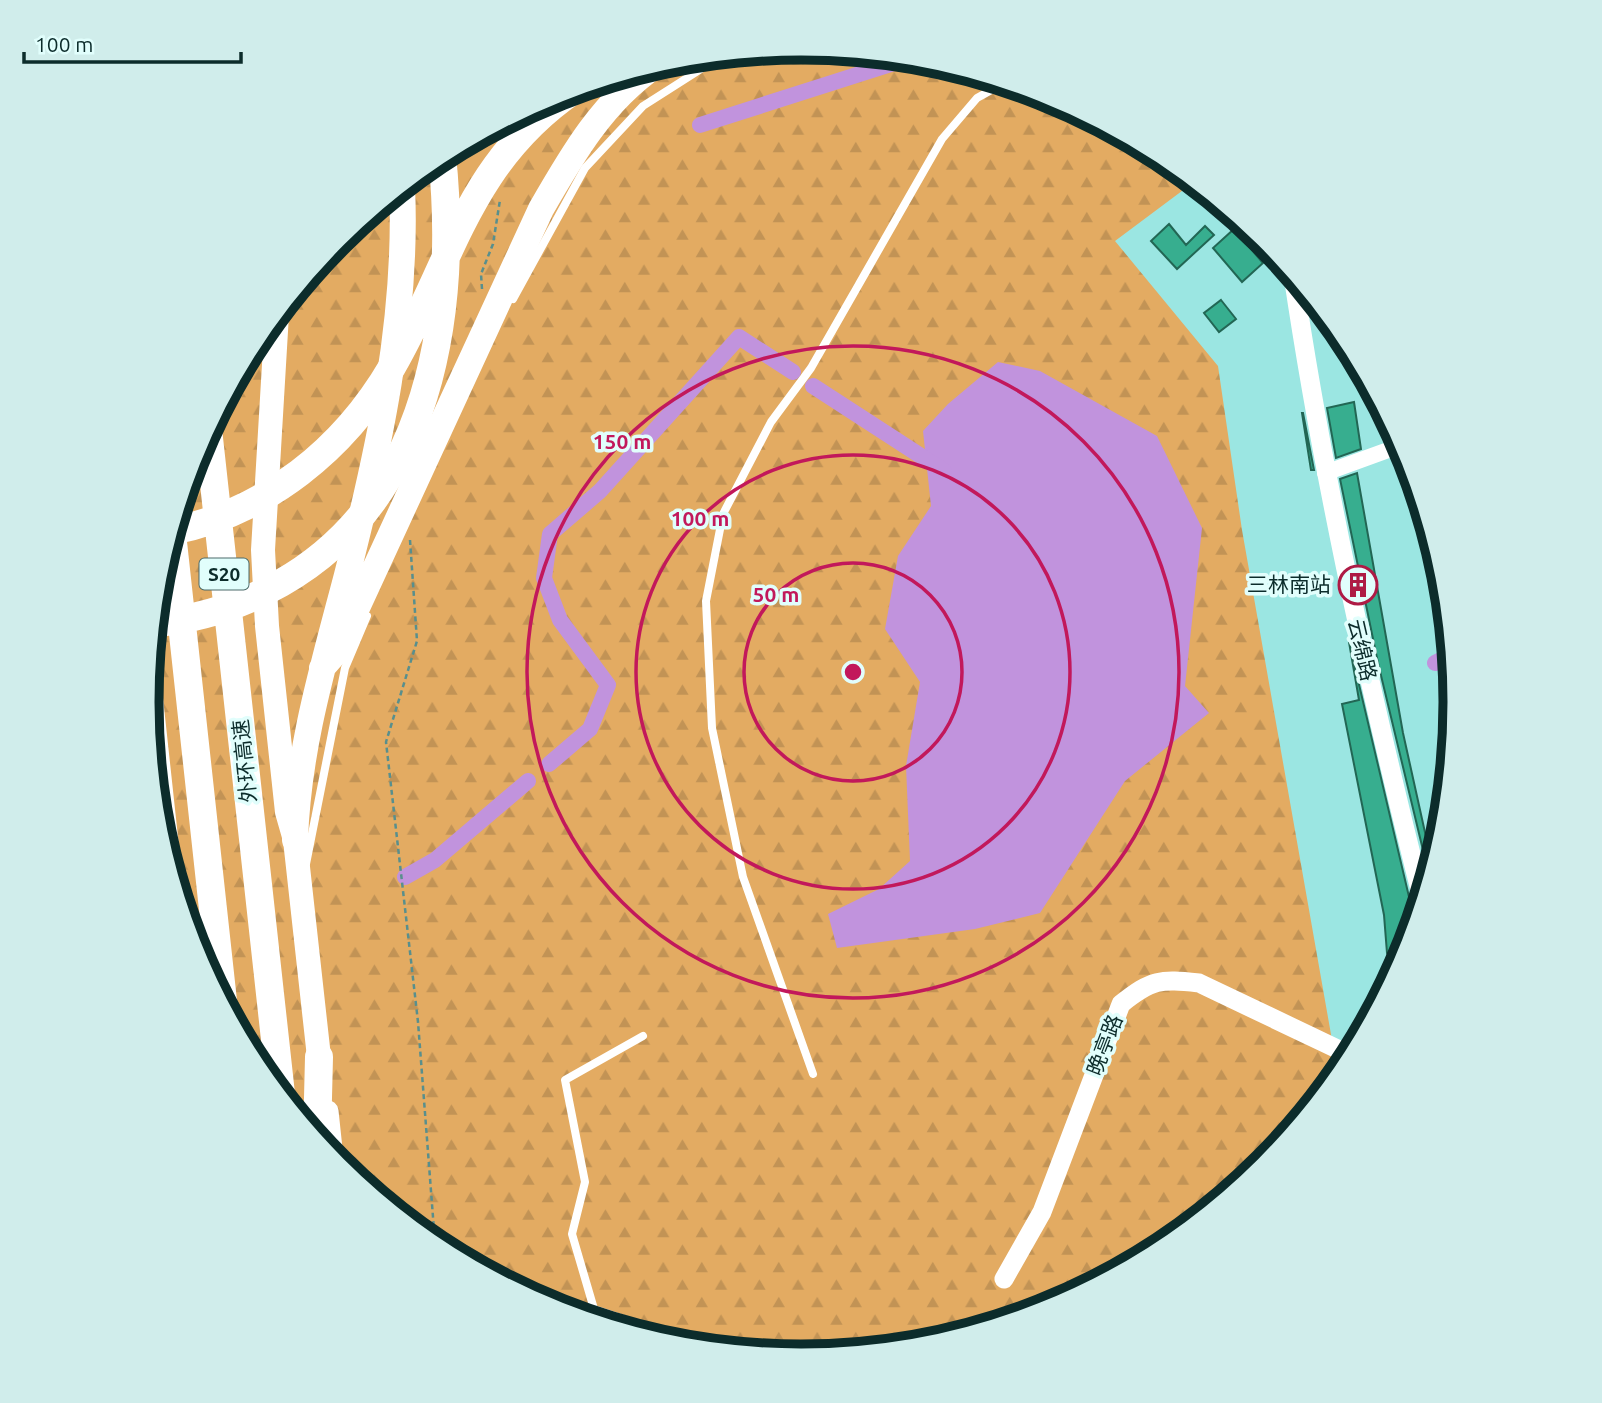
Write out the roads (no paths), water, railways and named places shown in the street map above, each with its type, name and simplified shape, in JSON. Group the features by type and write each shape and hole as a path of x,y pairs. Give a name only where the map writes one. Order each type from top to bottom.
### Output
{"highway":[{"path":"322,668 337,651 541,209 566,165 607,107 632,82"},
{"path":"183,528 227,514 263,497 297,475 337,440 369,402 393,365 458,227 489,173 523,132 548,111"},
{"path":"164,621 228,607 293,576 344,536 389,476 421,407 441,322 447,261 443,169"},
{"path":"295,841 305,737 379,432 401,274 402,199"},
{"name":"外环高速","path":"210,451 279,1074"},
{"name":"S20","path":"175,560 220,974"},
{"path":"317,1124 319,1057"}],"main road":[{"path":"276,333 263,513 264,563 287,812 295,841 330,1138"}],"street":[{"name":"云绵路","path":"1296,293 1325,473 1383,743 1417,880"},
{"path":"1325,473 1391,448"},
{"name":"晚亭路","path":"1004,1279 1042,1212 1121,1004 1146,984 1172,980 1199,983 1340,1050"}],"lane":[{"path":"508,309 585,168 643,106 704,67"},
{"path":"813,1074 743,877 712,728 706,601 723,514 771,422 811,368 942,139 977,98 993,89"},
{"path":"301,888 320,810 345,668 372,605"},
{"path":"594,1309 572,1234 585,1182 565,1080 643,1036"}],"waterway":[{"path":"700,125 887,65"},
{"path":"549,764 590,729 608,685 560,620 544,578 550,534 600,491 739,337 793,372"},
{"path":"813,386 944,471"},
{"path":"1435,663 1442,660"},
{"path":"405,877 435,860 528,781"}],"place":[{"name":"三林南站","path":"1358,585"}]}
